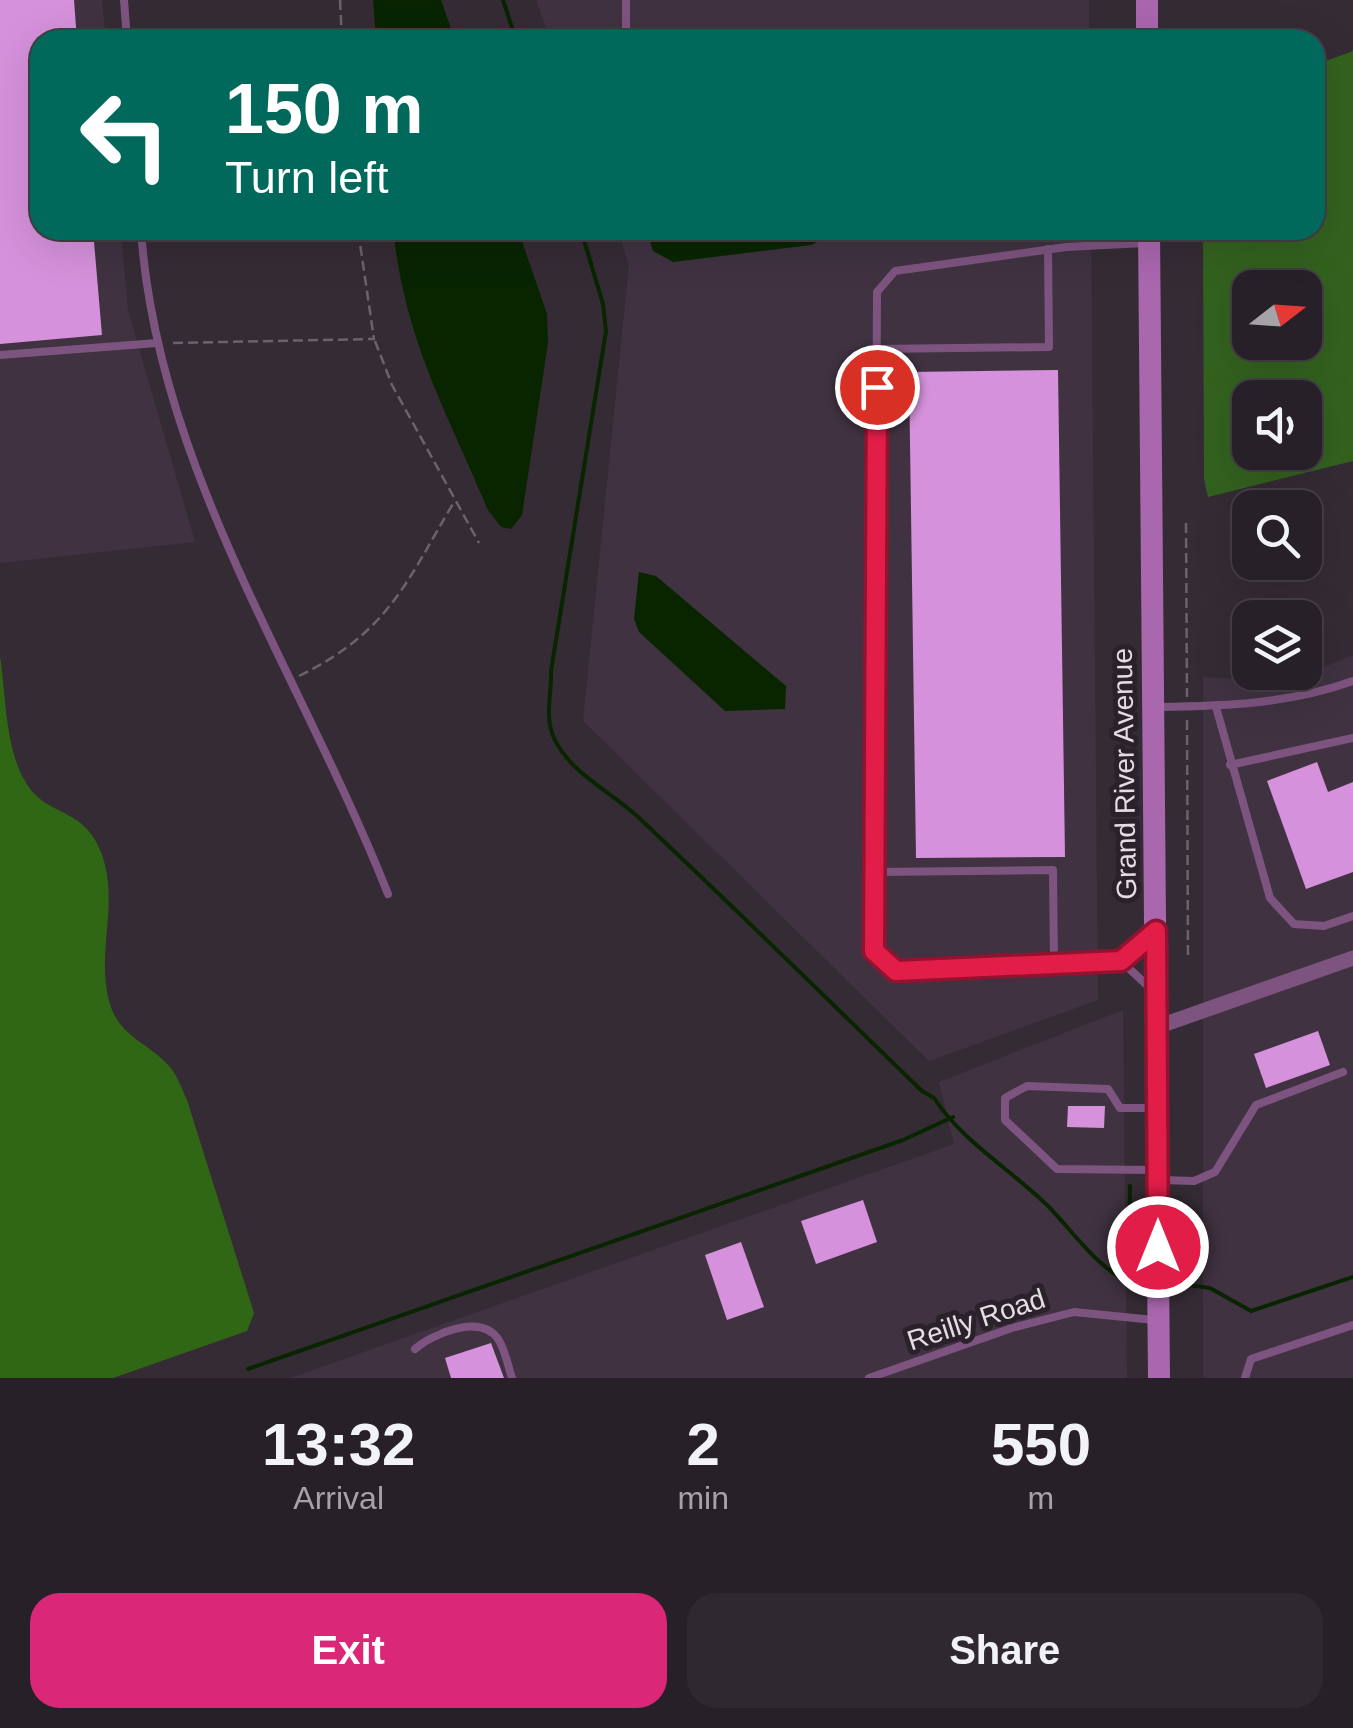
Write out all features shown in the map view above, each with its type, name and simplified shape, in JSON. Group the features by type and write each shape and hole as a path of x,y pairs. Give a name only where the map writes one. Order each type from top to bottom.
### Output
{"main road":[{"path":"1147,0 1147,30"},
{"name":"Grand River Avenue","path":"1149,240 1159,1378"}],"street":[{"path":"1157,1027 1353,958"}],"lane":[{"path":"124,0 126,30"},
{"path":"626,0 626,29"},
{"path":"141,240 156,343 195,466 388,894"},
{"path":"1118,240 895,272 877,292 874,951 896,971 1121,961 1156,931"},
{"path":"877,350 1049,347 1048,249"},
{"path":"0,355 156,343"},
{"path":"1154,708 1306,698 1353,681"},
{"path":"1216,706 1270,898 1294,924 1324,926 1353,916"},
{"path":"1230,765 1353,738"},
{"path":"875,872 1052,870 1054,964"},
{"path":"1121,961 1158,994"},
{"path":"1157,1108 1120,1108 1108,1089 1027,1086 1005,1098 1005,1120 1057,1168 1194,1181 1215,1172 1256,1104 1343,1072"},
{"name":"Reilly Road","path":"869,1378 1074,1312 1158,1321"},
{"path":"1245,1378 1251,1359 1353,1325"},
{"path":"415,1349 446,1332 478,1328 499,1340 512,1378"}],"path":[{"path":"340,0 342,30"},
{"path":"359,240 374,339 392,386 478,543"},
{"path":"156,343 374,339"},
{"path":"292,679 339,654 385,614 423,562 454,502"},
{"path":"1186,523 1188,959"}],"shaded area":[{"path":"0,0 102,0 105,30 30,30 30,240 122,240 128,310 195,542 0,563"},
{"path":"373,0 441,0 452,30 375,30"},
{"path":"536,0 1089,0 1089,30 546,30"},
{"path":"394,240 521,240 547,314 548,343 522,515 511,529 501,527 488,510 429,374 399,270"},
{"path":"620,240 1091,240 1098,1000 929,1061 583,721 629,265"},
{"path":"649,240 822,240 811,245 673,262 653,251"},
{"path":"639,572 656,576 786,686 785,709 725,711 639,632 634,619"},
{"path":"1353,655 1353,1378 1203,1378 1203,677 1232,679 1232,690 1322,690 1322,668"},
{"path":"1123,1010 1127,1378 290,1378 954,1144 939,1082"}],"green space":[{"path":"1353,51 1353,461 1322,469 1322,380 1232,380 1232,470 1317,470 1208,497 1204,479 1203,240 1325,240 1325,61"},
{"path":"0,656 11,744 22,777 40,799 87,829 102,855 109,893 105,969 111,1007 122,1026 161,1058 179,1082 254,1313 247,1331 113,1378 0,1378"}],"building":[{"path":"0,0 74,0 76,30 30,30 30,240 94,240 102,335 0,344"},
{"path":"1058,370 1065,857 916,858 909,372"},
{"path":"1317,762 1328,792 1353,782 1353,872 1306,889 1267,781"},
{"path":"1318,1031 1330,1065 1266,1088 1254,1054"},
{"path":"1068,1106 1105,1106 1104,1128 1067,1127"},
{"path":"863,1200 877,1242 816,1264 801,1221"},
{"path":"741,1242 764,1307 727,1320 705,1255"},
{"path":"491,1343 504,1378 451,1378 445,1358"}],"waterway":[{"path":"503,0 513,30"},
{"path":"584,240 603,304 606,331 551,671 549,713 554,738 570,762 673,850 922,1091 934,1098 973,1142 1047,1205 1097,1259 1132,1283"},
{"path":"248,1369 903,1140 953,1117"},
{"path":"1124,1279 1129,1269 1130,1186"},
{"path":"1182,1284 1210,1288 1251,1311 1353,1277"}],"route":[{"path":"877,387 874,951 896,971 1121,961 1156,931 1158,1247"}]}
